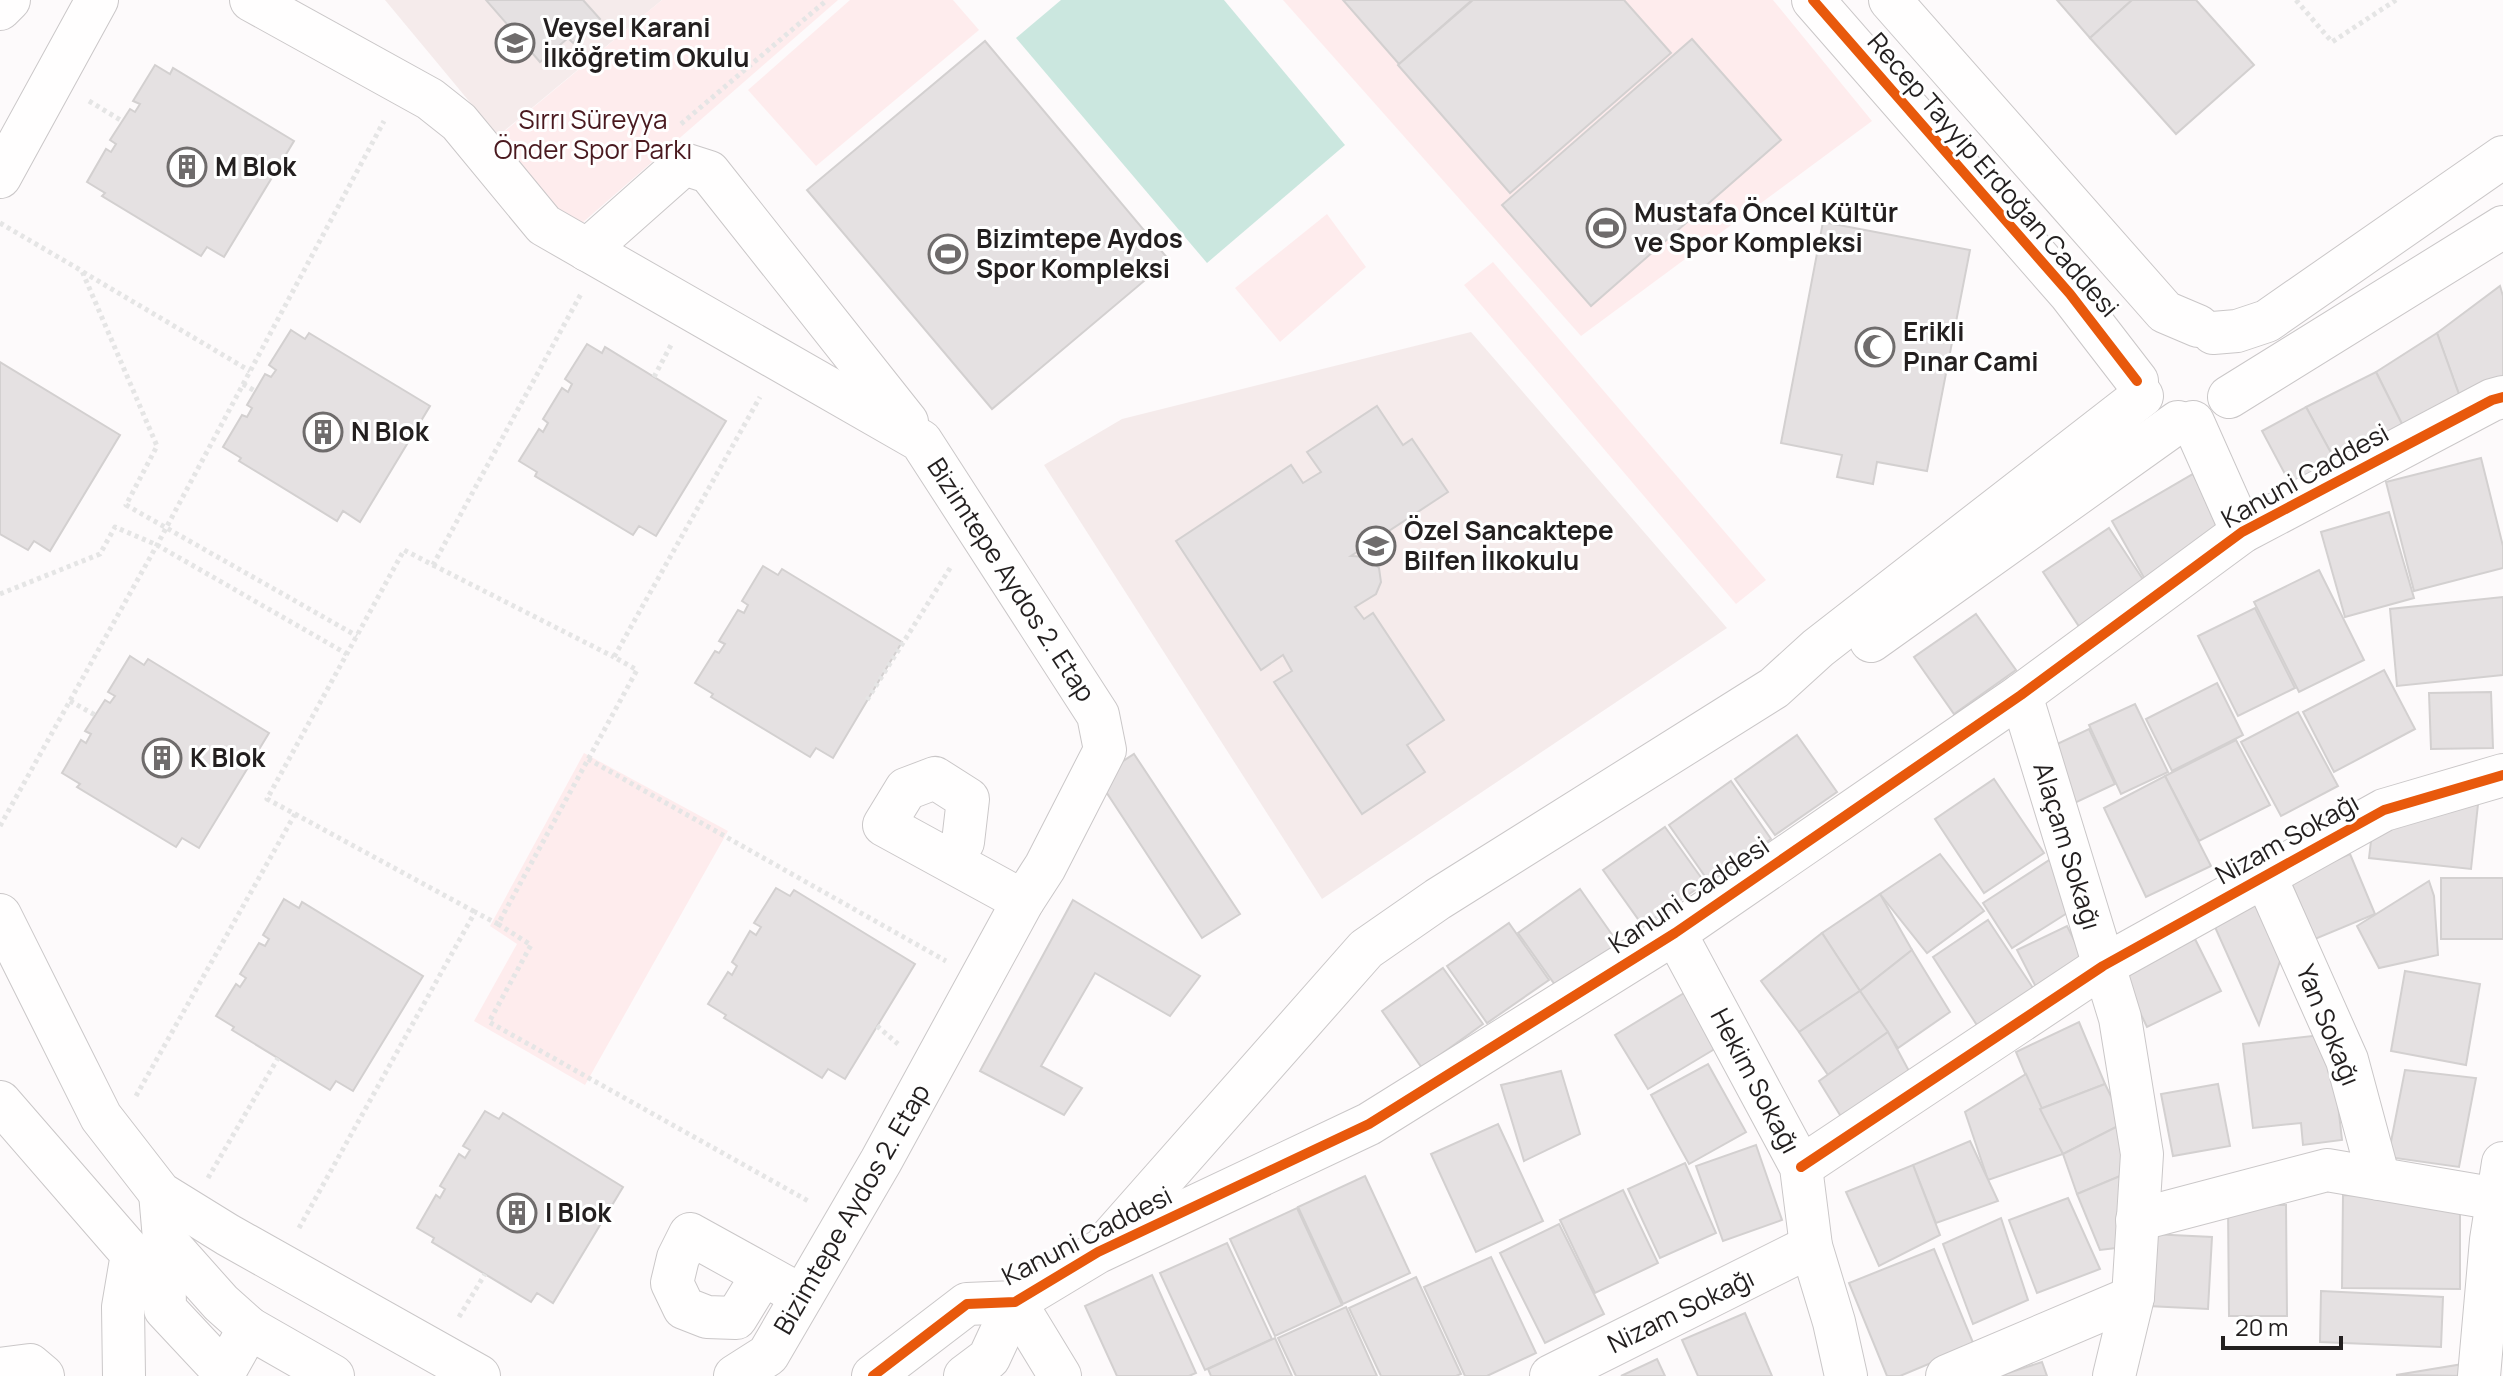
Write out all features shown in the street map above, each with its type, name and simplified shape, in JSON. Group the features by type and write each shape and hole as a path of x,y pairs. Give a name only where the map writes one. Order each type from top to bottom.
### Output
{"street":[{"path":"0,9 9,0"},
{"path":"3,164 97,0"},
{"name":"Bizimtepe Aydos 2. Etap","path":"251,0 430,99 459,122 544,225 921,441 1098,715 1105,750 1045,867 768,1355 735,1376"},
{"name":"Recep Tayyip Erdoğan Caddesi","path":"1813,0 2070,294 2140,389"},
{"name":"Recep Tayyip Erdoğan Caddesi","path":"1890,0 2165,312 2206,330"},
{"path":"2503,157 2267,321 2237,331 2206,330 2182,324 2166,328 2152,337 2143,349 2137,365 2140,389 2152,409 2164,417 2186,422 2207,418 2229,397 2503,227"},
{"path":"594,254 684,164 709,172 921,441"},
{"path":"2206,330 2231,355 2234,384 2229,397"},
{"path":"1098,1252 1366,949 1438,899 1774,688 1818,648 2140,389"},
{"name":"Kanuni Caddesi","path":"873,1376 967,1304 1015,1302 1098,1252 1369,1124 1675,933 2021,695 2242,532 2503,397"},
{"path":"2186,422 2242,532"},
{"path":"1774,688 1832,669 2186,422"},
{"name":"Alaçam Sokağı","path":"2021,695 2120,1018 2142,1154 2133,1297 2114,1376"},
{"name":"Nizam Sokağı","path":"1801,1167 2103,966 2384,810 2503,775"},
{"path":"963,842 968,799 935,778 906,789 884,825 1023,901"},
{"name":"Yan Sokağı","path":"2265,876 2347,1060 2379,1179"},
{"path":"0,915 101,1117 114,1135 161,1224 221,1303 249,1328 333,1376"},
{"name":"Hekim Sokağı","path":"1675,933 1801,1167 1811,1246 1834,1322 1846,1376"},
{"path":"0,1102 161,1224 279,1264 479,1376"},
{"path":"2137,1220 2327,1170 2379,1179 2500,1181 2479,1376"},
{"path":"161,1224 165,1309 223,1374 249,1328"},
{"path":"124,1376 123,1307 161,1224"},
{"path":"755,1287 736,1318 707,1317 684,1308 672,1283 678,1258 690,1234 802,1296"},
{"name":"Nizam Sokağı","path":"1551,1376 1811,1246"},
{"path":"1947,1376 2133,1297"},
{"path":"1015,1302 1060,1376"},
{"name":"Kanuni Caddesi","path":"965,1376 989,1358 1015,1302"},
{"path":"0,1369 30,1365 43,1376"}],"path":[{"path":"671,133 827,0"},
{"path":"2296,0 2332,42 2396,0"},
{"path":"0,826 157,545 403,85"},
{"path":"0,223 250,371"},
{"path":"433,565 594,254"},
{"path":"82,271 157,446 126,505 357,636"},
{"path":"614,657 781,361"},
{"path":"243,384 255,391"},
{"path":"0,594 100,554 115,527 157,545 347,654"},
{"path":"867,700 976,527"},
{"path":"498,924 637,670 404,550 267,799 498,924 531,945 489,1022 845,1222"},
{"path":"70,701 95,715"},
{"path":"588,759 980,980"},
{"path":"114,1135 295,814"},
{"path":"279,1264 475,912"},
{"path":"161,1224 278,1058"},
{"path":"438,1353 485,1274"}],"shaded area":[{"name":"Veysel Karani İlköğretim Okulu","path":"385,0 662,0 498,136"},
{"path":"1061,0 1224,0 1345,145 1207,263 1016,38"},
{"name":"Özel Sancaktepe Bilfen İlkokulu","path":"1471,332 1727,628 1322,899 1044,465 1122,419"}],"green space":[{"name":"Sırrı Süreyya Önder Spor Parkı","path":"662,0 838,0 573,231 499,136"},
{"path":"850,0 953,0 979,30 816,166 748,90"},
{"name":"Mustafa Öncel Kültür ve Spor Kompleksi","path":"1283,0 1773,0 1872,121 1581,336"},
{"path":"1327,214 1366,267 1280,342 1235,288"},
{"path":"1493,262 1766,580 1736,604 1464,285"},
{"path":"584,753 728,831 585,1085 474,1021 517,944 490,926"}],"building":[{"path":"486,0 583,0 600,19 573,43 568,38 540,62"},
{"path":"1343,0 1472,0 1399,64"},
{"path":"1473,0 1624,0 1671,53 1510,193 1398,65"},
{"path":"2057,0 2132,0 2090,38"},
{"path":"2132,0 2196,0 2254,65 2176,134 2090,38"},
{"path":"1692,39 1781,140 1591,306 1502,205"},
{"path":"985,41 1169,260 992,409 807,190"},
{"name":"M Blok","path":"155,65 170,74 173,68 294,141 224,257 207,247 201,256 102,196 105,193 87,182 106,149 111,152 116,144 110,140 130,109 135,112 140,104 133,101"},
{"name":"Erikli Pınar Cami","path":"1823,222 1970,250 1927,471 1877,462 1873,484 1837,477 1842,455 1781,443"},
{"path":"2500,286 2503,296 2503,378 2461,400 2437,333"},
{"name":"N Blok","path":"291,330 305,339 309,333 430,406 360,522 343,511 337,521 239,461 241,458 223,447 242,415 247,417 252,408 247,405 265,374 271,377 276,370 269,365"},
{"path":"2437,333 2461,400 2403,426 2376,372"},
{"path":"587,344 602,353 605,347 726,421 656,536 639,526 633,535 535,476 537,472 519,461 539,429 543,432 548,423 543,419 562,388 568,392 572,384 565,379"},
{"path":"0,362 120,435 50,551 34,541 28,550 0,534"},
{"path":"2376,372 2403,426 2336,462 2306,407"},
{"path":"1377,406 1403,445 1412,439 1448,492 1351,556 1367,557 1379,568 1381,582 1376,594 1355,607 1364,619 1373,613 1444,720 1407,745 1425,772 1362,814 1274,682 1292,671 1283,655 1261,670 1176,541 1291,465 1303,483 1321,472 1307,452"},
{"path":"2306,407 2336,462 2292,487 2262,431"},
{"path":"2481,458 2503,546 2503,568 2414,591 2386,482"},
{"path":"2193,474 2228,537 2147,583 2112,521"},
{"path":"2389,512 2414,598 2345,617 2321,532"},
{"path":"2109,528 2148,587 2082,631 2043,572"},
{"path":"763,566 778,575 782,569 902,642 833,758 816,748 810,757 711,697 713,694 695,683 715,651 719,653 725,644 719,641 738,610 744,613 748,605 742,601"},
{"path":"2319,570 2364,660 2299,692 2254,602"},
{"path":"2503,597 2503,675 2397,686 2390,609"},
{"path":"2255,608 2295,688 2238,716 2198,636"},
{"path":"1976,614 2016,670 1954,714 1914,657"},
{"name":"K Blok","path":"130,656 144,665 148,659 269,733 199,848 182,838 176,847 77,787 80,784 62,773 81,740 86,743 91,734 85,731 105,700 110,703 115,696 108,692"},
{"path":"2384,670 2415,729 2334,772 2303,712"},
{"path":"2217,683 2243,735 2172,771 2146,719"},
{"path":"2491,692 2493,748 2431,749 2429,693"},
{"path":"2135,704 2168,772 2121,794 2089,725"},
{"path":"2298,712 2338,786 2281,816 2241,742"},
{"path":"2089,729 2115,784 2066,807 2040,752"},
{"path":"1797,735 1837,792 1775,835 1735,779"},
{"path":"2236,740 2270,805 2199,841 2165,776"},
{"path":"1134,754 1240,914 1202,938 1097,778"},
{"path":"2165,776 2211,866 2146,897 2104,808"},
{"path":"1994,779 2044,853 1984,893 1935,819"},
{"path":"1731,781 1771,839 1709,882 1669,825"},
{"path":"2479,795 2471,869 2369,858 2373,824"},
{"path":"1665,827 1705,883 1643,926 1603,870"},
{"path":"1940,854 1984,911 1927,953 1880,894"},
{"path":"2350,854 2375,914 2315,939 2290,880"},
{"path":"2054,857 2083,903 2012,948 1983,903"},
{"path":"2441,878 2503,878 2503,939 2441,939"},
{"path":"2429,881 2434,896 2438,955 2379,968 2357,926"},
{"path":"776,888 790,896 794,890 915,964 845,1079 828,1069 822,1078 724,1018 726,1015 708,1004 728,972 732,975 737,966 732,962 750,931 756,935 761,927 754,923"},
{"path":"1580,889 1620,946 1558,989 1518,933"},
{"path":"2258,893 2282,955 2259,1025 2210,916"},
{"path":"1880,894 1912,950 1860,991 1822,933"},
{"path":"284,899 299,908 302,902 423,976 353,1091 336,1081 330,1090 232,1030 234,1027 216,1016 236,984 240,987 246,978 240,974 259,943 265,946 269,939 263,935"},
{"path":"1073,900 1200,976 1170,1016 1095,973 1041,1066 1082,1088 1064,1115 980,1071"},
{"path":"1988,920 2037,994 1982,1033 1933,957"},
{"path":"1509,923 1549,980 1487,1023 1447,966"},
{"path":"2067,926 2087,966 2038,991 2017,950"},
{"path":"1822,933 1860,991 1799,1032 1761,981"},
{"path":"2195,939 2221,991 2147,1027 2122,975"},
{"path":"1912,950 1950,1012 1898,1048 1860,991"},
{"path":"1443,968 1483,1024 1422,1068 1382,1011"},
{"path":"2405,971 2480,984 2466,1065 2391,1051"},
{"path":"1860,991 1888,1032 1828,1075 1799,1032"},
{"path":"1684,993 1718,1047 1648,1089 1615,1035"},
{"path":"2079,1022 2105,1084 2040,1109 2016,1052"},
{"path":"1888,1032 1917,1086 1848,1128 1819,1081"},
{"path":"2330,1034 2342,1140 2303,1145 2301,1123 2253,1128 2243,1044"},
{"path":"1708,1064 1746,1132 1689,1164 1651,1095"},
{"path":"2405,1070 2476,1078 2459,1167 2388,1157"},
{"path":"1561,1071 1580,1134 1524,1161 1501,1085"},
{"path":"2026,1074 2063,1154 1988,1180 1965,1112"},
{"path":"2105,1084 2124,1123 2063,1154 2040,1109"},
{"path":"2218,1084 2230,1146 2173,1156 2161,1094"},
{"name":"I Blok","path":"485,1111 499,1119 503,1113 623,1187 553,1303 537,1293 531,1302 432,1242 434,1238 417,1228 436,1195 440,1198 445,1189 440,1186 459,1154 465,1158 470,1150 463,1146"},
{"path":"2124,1123 2125,1174 2077,1194 2063,1154"},
{"path":"1498,1124 1543,1221 1476,1252 1431,1154"},
{"path":"1970,1141 1998,1201 1936,1223 1913,1165"},
{"path":"1756,1145 1782,1220 1723,1241 1696,1166"},
{"path":"1685,1163 1716,1233 1660,1258 1628,1189"},
{"path":"1913,1165 1940,1235 1879,1266 1846,1192"},
{"path":"2125,1174 2124,1247 2100,1250 2077,1194"},
{"path":"1365,1176 1410,1273 1343,1304 1298,1207"},
{"path":"1623,1190 1658,1263 1595,1293 1560,1220"},
{"path":"2343,1195 2460,1196 2460,1289 2342,1288"},
{"path":"2068,1198 2100,1269 2037,1293 2009,1220"},
{"path":"2228,1205 2286,1205 2287,1316 2229,1316"},
{"path":"1297,1208 1342,1305 1275,1336 1230,1239"},
{"path":"2001,1218 2028,1300 1973,1324 1943,1244"},
{"path":"1559,1224 1604,1314 1545,1343 1500,1253"},
{"path":"2151,1234 2212,1237 2208,1309 2148,1306"},
{"path":"1227,1243 1272,1339 1205,1370 1160,1273"},
{"path":"1934,1249 1974,1345 1900,1376 1887,1376 1849,1283"},
{"path":"1491,1257 1536,1353 1487,1376 1465,1376 1424,1287"},
{"path":"1152,1275 1196,1373 1189,1376 1117,1376 1085,1306"},
{"path":"1416,1277 1461,1374 1381,1376 1349,1308"},
{"path":"2321,1291 2443,1297 2441,1347 2320,1342"},
{"path":"1346,1307 1377,1376 1296,1376 1278,1338"},
{"path":"1745,1313 1772,1376 1698,1376 1682,1340"},
{"path":"1275,1338 1292,1376 1211,1376 1208,1369"},
{"path":"1657,1359 1665,1376 1621,1376"},
{"path":"2042,1362 2047,1376 1999,1376"},
{"path":"2463,1364 2465,1376 2396,1375"}],"cycle path":[{"path":"1813,0 2070,294 2137,381"},
{"path":"873,1376 967,1304 1015,1302 1098,1252 1369,1124 1675,933 2021,695 2242,532 2503,397"},
{"path":"1801,1167 2103,966 2384,810 2503,775"}],"place":[{"name":"Veysel Karani İlköğretim Okulu","path":"515,43"},
{"name":"M Blok","path":"187,167"},
{"name":"Mustafa Öncel Kültür ve Spor Kompleksi","path":"1606,228"},
{"name":"Bizimtepe Aydos Spor Kompleksi","path":"948,254"},
{"name":"Erikli Pınar Cami","path":"1875,347"},
{"name":"N Blok","path":"323,432"},
{"name":"Özel Sancaktepe Bilfen İlkokulu","path":"1376,546"},
{"name":"K Blok","path":"162,758"},
{"name":"I Blok","path":"517,1213"}]}
